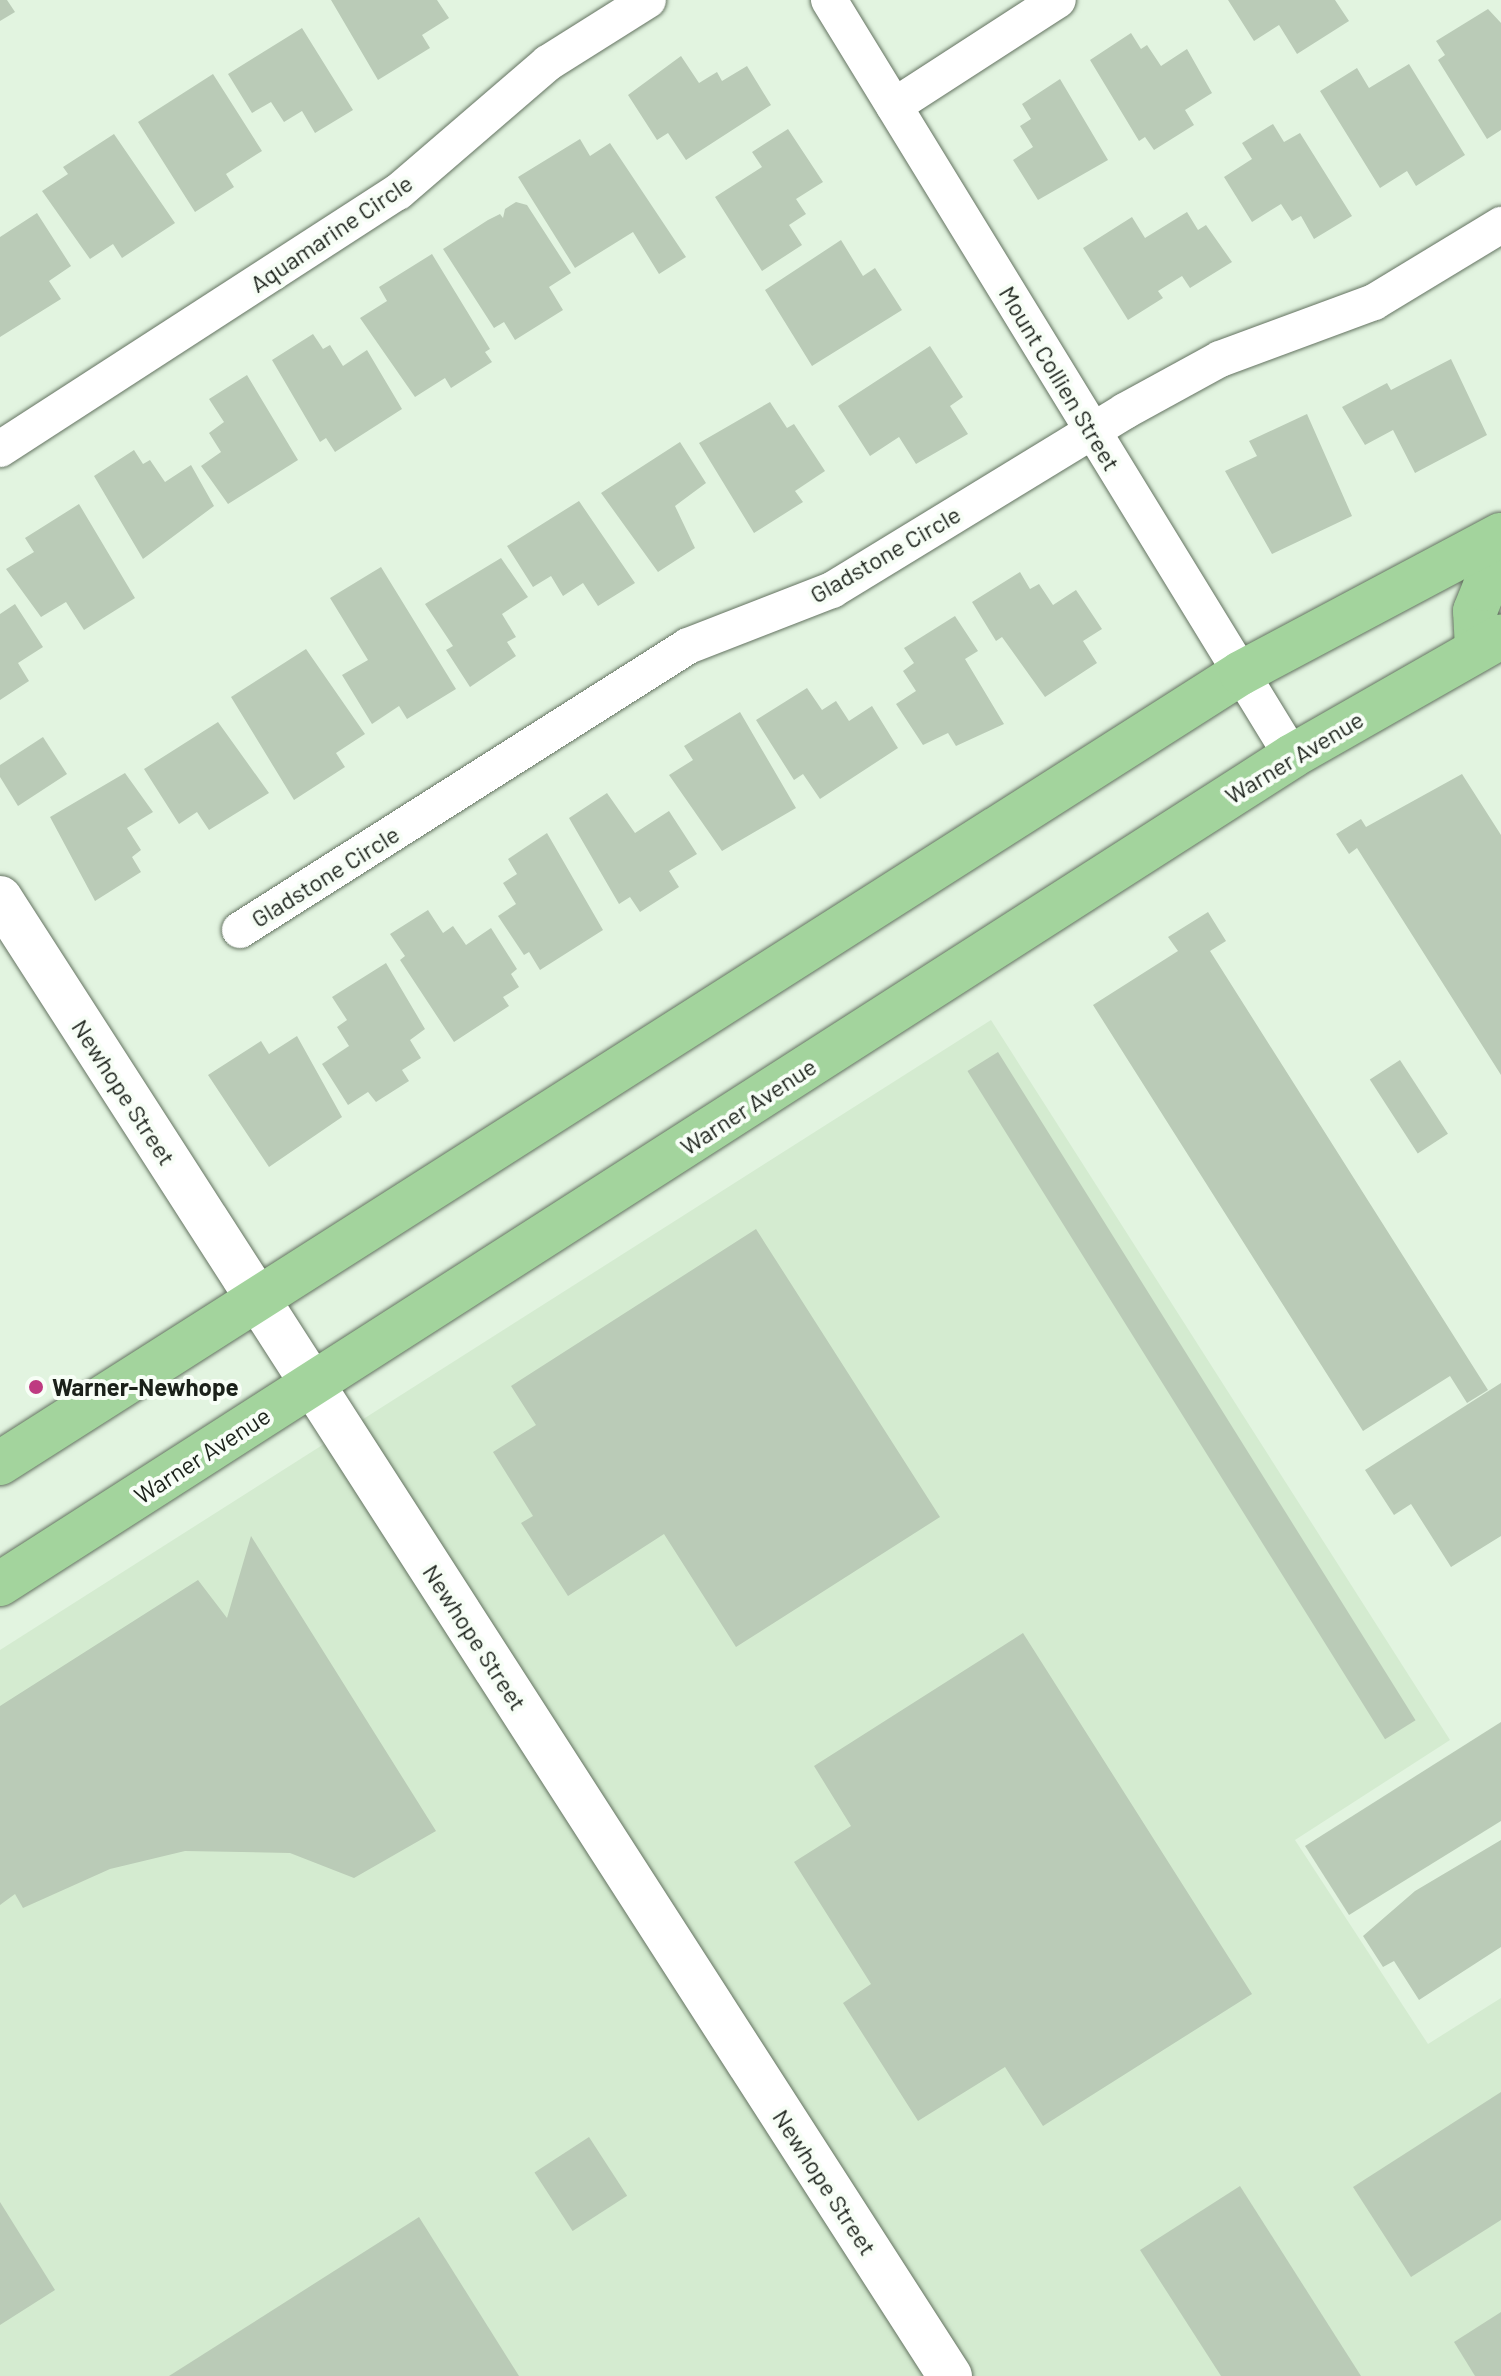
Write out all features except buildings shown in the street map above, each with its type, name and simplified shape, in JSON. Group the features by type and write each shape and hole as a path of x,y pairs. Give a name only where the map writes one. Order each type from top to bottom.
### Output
{"main road":[{"path":"0,1463 628,1068 1241,673 1501,535"},
{"path":"1489,643 1475,611 1484,589 1501,578"},
{"name":"Warner Avenue","path":"0,1584 1292,756 1489,643"}],"street":[{"name":"Aquamarine Circle","path":"0,449 398,192 548,63 648,0"},
{"name":"Mount Collien Street","path":"829,0 1292,756"},
{"path":"894,106 1058,0"},
{"name":"Gladstone Circle","path":"240,930 688,646 832,590 1092,430 1220,359 1374,302 1501,225"},
{"name":"Newhope Street","path":"0,898 950,2376"}],"shaded area":[{"path":"991,1020 1450,1740 1295,1840 1428,2044 1501,1998 1501,2376 0,2376 0,1650"}],"place":[{"name":"Warner-Newhope","path":"36,1387"}]}
